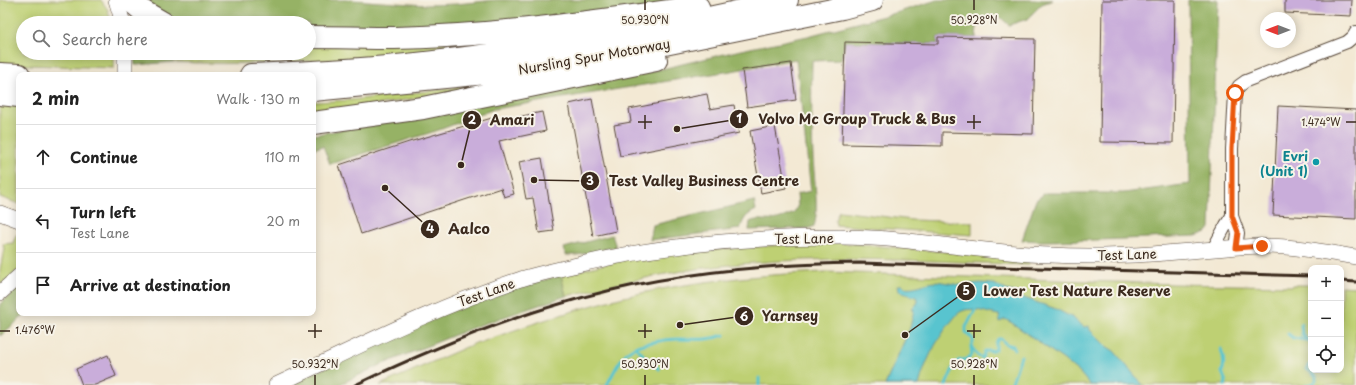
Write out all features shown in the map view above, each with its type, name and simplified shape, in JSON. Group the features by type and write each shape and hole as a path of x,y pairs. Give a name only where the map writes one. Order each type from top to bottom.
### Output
{"highway":[{"path":"130,0 151,16"},
{"path":"316,37 394,38 474,33 572,24 745,0"},
{"name":"Nursling Spur Motorway","path":"302,72 387,67 567,44 657,29 742,12 787,0"},
{"name":"Nursling Spur Motorway","path":"316,90 518,70 645,48 842,8 872,0"},
{"path":"316,123 423,108 656,60 752,38 842,8"},
{"path":"0,74 16,75"},
{"path":"0,94 16,96"}],"street":[{"path":"116,0 121,16"},
{"path":"1236,248 1238,232 1232,216 1232,149 1235,93 1246,81 1347,42 1356,32"},
{"path":"125,60 125,72"},
{"path":"0,213 16,219"},
{"path":"1213,249 1232,216"},
{"name":"Test Lane","path":"276,385 402,325 494,288 546,272 635,253 740,239 842,237 902,239 1050,255 1152,254 1262,246 1287,247 1356,257"},
{"path":"0,293 16,279"}],"green space":[{"path":"0,0 101,0 108,10 109,16 16,16 16,60 114,60 114,68 0,64"},
{"path":"134,0 350,0 426,5 457,4 496,0 706,0 598,18 316,33 316,16 160,16"},
{"path":"937,0 1053,0 1042,4 1027,19 1009,25 1000,17 992,17 977,27 976,38 938,37 938,44 845,42 841,60 812,61 812,135 816,212 814,226 810,228 749,230 750,222 758,220 775,220 794,213 798,205 797,194 811,191 796,59 731,71 494,109 439,130 330,164 323,146 316,148 316,134 662,69 808,36 899,12"},
{"path":"1188,0 1218,0 1210,228 1207,232 1196,236 1098,240 1022,240 1036,200 1045,193 1124,193 1190,184"},
{"path":"563,34 466,47 319,61 270,63 173,62 174,60 316,60 316,45"},
{"path":"135,60 174,60 173,62 135,65"},
{"path":"514,81 316,115 316,102 352,100"},
{"path":"0,105 16,105 16,203 0,197"},
{"path":"754,201 756,210 745,218 740,229 650,240 653,225"},
{"path":"839,211 912,220 972,222 972,235 836,225 835,220"},
{"path":"16,235 16,272 0,288 0,270 4,249 3,244 13,243"},
{"path":"612,235 616,247 577,255 566,255 564,248"},
{"path":"831,242 1030,259 1029,265 914,260 836,259 759,262 682,271 566,296 561,275 646,254"},
{"path":"826,272 1172,284 1308,285 1308,373 1344,373 1344,286 1356,287 1356,385 380,385 478,342 479,343 545,320 612,300 665,288 718,280"},
{"path":"561,275 566,296 477,326 383,364 338,385 288,385 463,304"},
{"path":"16,290 16,316 23,316 0,336 0,304"}],"water":[{"path":"936,281 961,285 980,283 994,284 1006,290 1018,293 1024,298 1056,309 1073,318 1084,327 1089,326 1090,330 1106,346 1114,351 1143,385 1090,385 1080,373 1064,360 1012,323 1005,319 1000,322 999,315 971,309 958,313 944,331 927,361 919,385 885,385 910,328 914,310 912,308 918,301 916,297 903,293 899,290 898,285 912,287"}],"building":[{"path":"1102,0 1175,0 1173,143 1100,142"},
{"path":"1285,0 1352,0 1351,16 1285,12"},
{"path":"938,37 1035,39 1033,134 942,132 942,146 842,144 845,42 938,44"},
{"path":"791,63 796,100 747,107 742,70"},
{"path":"707,94 710,109 734,105 739,133 620,156 614,125 631,122 629,109"},
{"path":"592,99 616,231 593,236 569,104"},
{"name":"Evri (Unit 1)","path":"1278,106 1356,110 1356,219 1273,215"},
{"path":"542,112 546,131 499,141 514,194 504,197 501,188 361,234 339,165 409,142 492,118 493,122"},
{"path":"775,126 786,188 761,193 750,131"},
{"path":"542,158 554,231 539,233 533,198 526,199 519,162"},
{"path":"108,355 116,376 95,385 82,385 76,369"}],"waterway":[{"path":"946,385 955,364 958,361 967,359 972,355 971,346 973,339 966,332 966,327 975,310"},
{"path":"1301,324 1302,334 1308,340"},
{"path":"1288,334 1293,338 1306,340"},
{"path":"607,385 625,354 636,347 666,340 707,339 724,335"},
{"path":"971,346 978,356 982,358 985,351 993,351 996,349 998,339 1001,339 1006,344 1013,346 1014,349"},
{"path":"636,347 659,369"},
{"path":"1221,349 1224,360 1222,372 1226,382 1225,385"},
{"path":"1011,385 1021,356"},
{"path":"1306,385 1312,384 1316,381 1316,376 1312,373"},
{"path":"759,378 759,385"}],"railway":[{"path":"355,385 457,340 536,311 599,293 710,272 747,268 860,263 1308,276"},
{"path":"1344,281 1356,282"}],"place":[{"name":"Volvo Mc Group Truck & Bus","path":"677,129"},
{"name":"Evri (Unit 1)","path":"1316,162"},
{"name":"Amari","path":"461,165"},
{"name":"Test Valley Business Centre","path":"534,180"},
{"name":"Aalco","path":"385,188"},
{"name":"Yarnsey","path":"680,325"},
{"name":"Lower Test Nature Reserve","path":"905,335"}],"route":[{"path":"1235,93 1232,149 1232,216 1238,232 1236,248 1262,246"}]}
